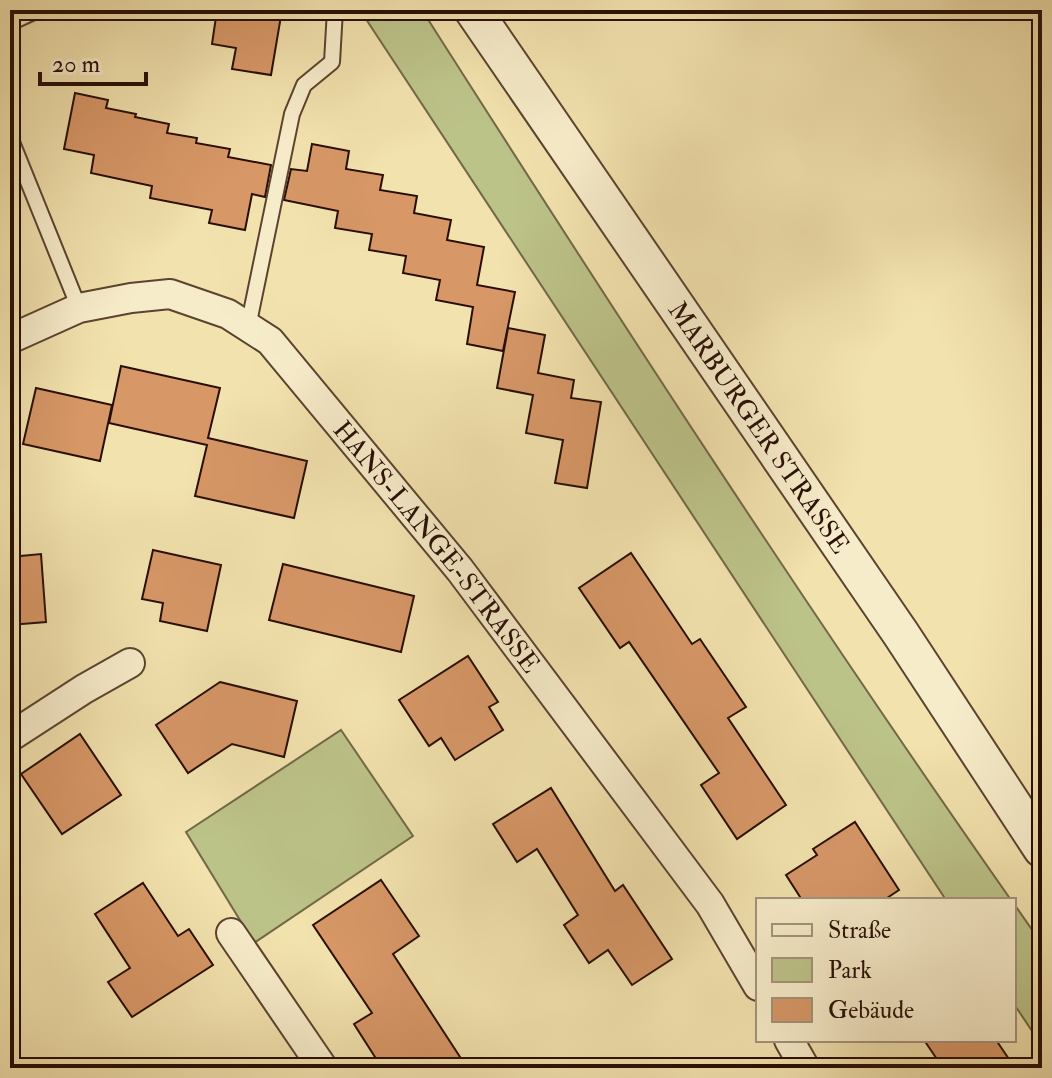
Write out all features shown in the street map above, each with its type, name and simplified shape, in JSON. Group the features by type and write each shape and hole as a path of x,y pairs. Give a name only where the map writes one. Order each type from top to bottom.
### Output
{"street":[{"name":"MARBURGER STRASSE","path":"473,10 901,634 1042,849"},
{"name":"HANS-LANGE-STRASSE","path":"10,339 79,308 170,294 228,314 270,341 460,570 710,904 756,983"},
{"path":"10,737 130,663"},
{"path":"231,933 323,1068"},
{"path":"790,1042 805,1068"}],"lane":[{"path":"10,23 38,10"},
{"path":"248,327 292,114 304,85 332,62 335,10"},
{"path":"10,137 79,308"}],"green space":[{"path":"360,10 422,10 712,458 1010,898 945,898"},
{"path":"341,730 413,836 254,943 186,832"},
{"path":"1016,907 1042,944 1042,1046 1016,1007"}],"building":[{"path":"217,10 282,10 271,75 232,69 236,48 212,44"},
{"path":"75,93 108,100 106,108 169,124 167,133 197,138 196,143 230,149 228,157 271,165 265,197 252,194 245,230 209,223 212,210 150,198 152,186 91,173 94,155 64,149"},
{"path":"312,144 349,151 346,169 383,175 380,190 417,196 414,213 451,220 447,240 484,247 477,285 515,292 503,351 467,344 473,307 436,300 440,280 403,273 406,256 369,250 372,234 335,228 338,211 284,200 291,169 307,171"},
{"path":"508,328 545,335 538,373 574,380 571,398 601,402 587,488 555,483 563,440 526,433 533,395 497,388"},
{"path":"121,366 220,388 208,438 307,461 294,518 195,496 207,445 109,423"},
{"path":"36,388 112,405 100,461 23,444"},
{"path":"153,550 221,565 207,631 160,621 163,603 142,599"},
{"path":"631,553 692,644 700,639 746,707 728,718 786,805 737,839 701,785 719,773 629,642 620,648 579,588"},
{"path":"41,554 46,622 10,625 10,557"},
{"path":"283,564 414,596 401,652 269,620"},
{"path":"468,656 498,702 489,707 503,730 455,760 441,738 429,746 399,700"},
{"path":"220,682 297,701 284,757 232,744 188,773 156,725"},
{"path":"80,734 121,795 62,834 21,774"},
{"path":"551,788 615,891 623,885 672,959 632,985 608,950 589,963 564,925 578,915 537,849 517,862 493,824"},
{"path":"855,822 899,890 887,898 801,898 786,875 817,855 813,849"},
{"path":"381,880 419,936 393,954 460,1057 442,1068 382,1068 354,1024 372,1013 313,925"},
{"path":"143,883 178,936 189,929 213,965 132,1017 108,982 130,968 95,914"},
{"path":"925,1042 997,1042 1015,1068 943,1068"}]}
